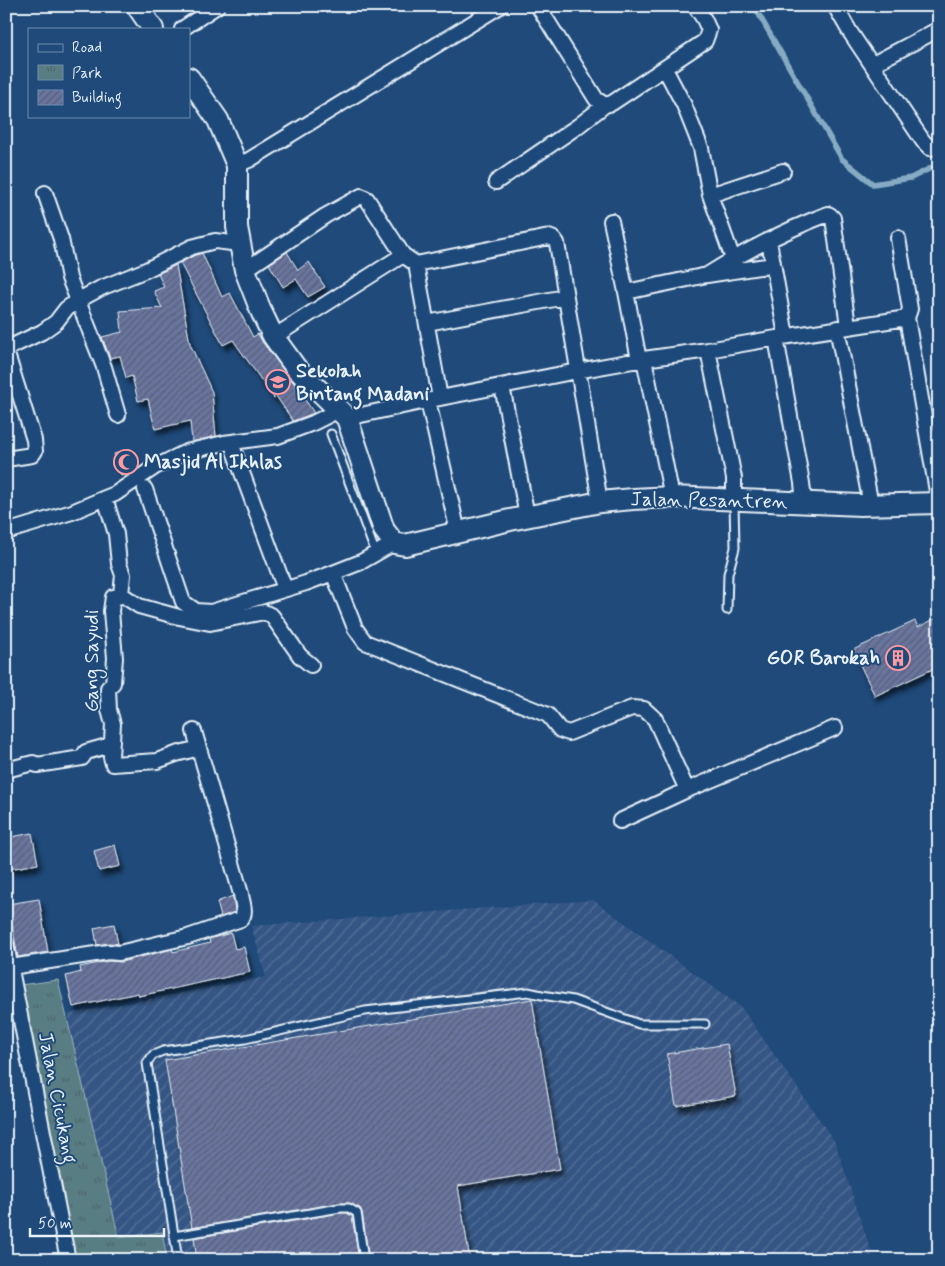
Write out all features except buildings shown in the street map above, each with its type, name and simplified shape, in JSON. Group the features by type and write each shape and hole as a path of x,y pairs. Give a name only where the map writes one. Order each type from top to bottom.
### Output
{"street":[{"path":"137,6 152,28"},
{"path":"184,28 217,6"},
{"path":"237,165 500,6"},
{"path":"538,6 596,99 605,105"},
{"path":"496,182 578,126 605,105 612,103 705,41 709,30 695,6"},
{"path":"835,6 850,32 924,141 930,148 939,147"},
{"path":"873,64 939,29"},
{"path":"665,69 684,105 701,148 710,196 733,259"},
{"path":"145,489 183,602 196,611 211,612 333,573 362,562 394,544 384,530 343,414 296,368 273,336 261,311 245,270 237,227 237,165 218,120 190,79"},
{"path":"710,196 783,171"},
{"path":"45,192 61,239 69,278 104,368 118,415"},
{"path":"245,270 325,216 361,196 367,199 403,254 416,264 428,323 434,399 458,532"},
{"path":"708,275 733,259 819,217 828,214 833,218 843,327 871,505"},
{"path":"611,221 672,497"},
{"path":"416,264 549,237 554,239 600,502"},
{"path":"898,238 910,309 907,318 938,499"},
{"path":"6,459 32,455 35,451 34,440 6,350 42,332 56,322 66,309 77,301 102,288 146,270 192,246 214,241 240,244"},
{"path":"769,241 804,502"},
{"path":"273,336 403,254"},
{"path":"626,292 708,275 773,265"},
{"path":"428,323 565,297"},
{"path":"6,532 72,512 115,494 155,467 186,452 278,436 343,414 641,360 907,318"},
{"path":"708,350 734,478 734,500"},
{"path":"502,386 527,516"},
{"path":"234,451 285,589"},
{"name":"Jalan Pesantren","path":"394,544 405,545 527,516 600,502 672,497 871,505 938,499"},
{"name":"Gang Sayudi","path":"105,498 116,534 119,564 123,576 121,594 118,597 112,597 111,611 115,658 113,683 108,688 109,710 113,724 111,743 113,764 157,761 199,748"},
{"path":"333,573 355,628 365,642 548,715 560,730 568,733 632,708 644,709 655,719 687,790"},
{"path":"121,594 139,606 210,623 264,612 272,616 300,656 311,665"},
{"path":"620,820 835,728"},
{"path":"11,967 108,952 119,953 188,938 243,917 245,913 240,894 194,731"},
{"path":"6,770 33,763 37,765 82,758 86,752 111,743"},
{"name":"Jalan Cicukang","path":"6,944 68,1260"}],"lane":[{"path":"331,434 376,554"},
{"path":"727,610 728,574 735,548 734,500"},
{"path":"178,1260 147,1062 153,1055 164,1051 245,1039 365,1011 528,992 573,1000 639,1024 705,1024"},
{"path":"174,1236 349,1208 357,1213 364,1260"}],"shaded area":[{"path":"593,900 741,1007 835,1142 874,1260 75,1260 86,1114 68,1014 266,977 251,926"}],"green space":[{"path":"58,980 119,1238 162,1232 167,1260 72,1260 12,986"}],"waterway":[{"path":"754,6 842,159 873,184 911,178 939,164"}],"place":[{"name":"Sekolah Bintang Madani","path":"278,382"},
{"name":"Masjid Al Ikhlas","path":"126,462"},
{"name":"GOR Barokah","path":"898,658"}]}
